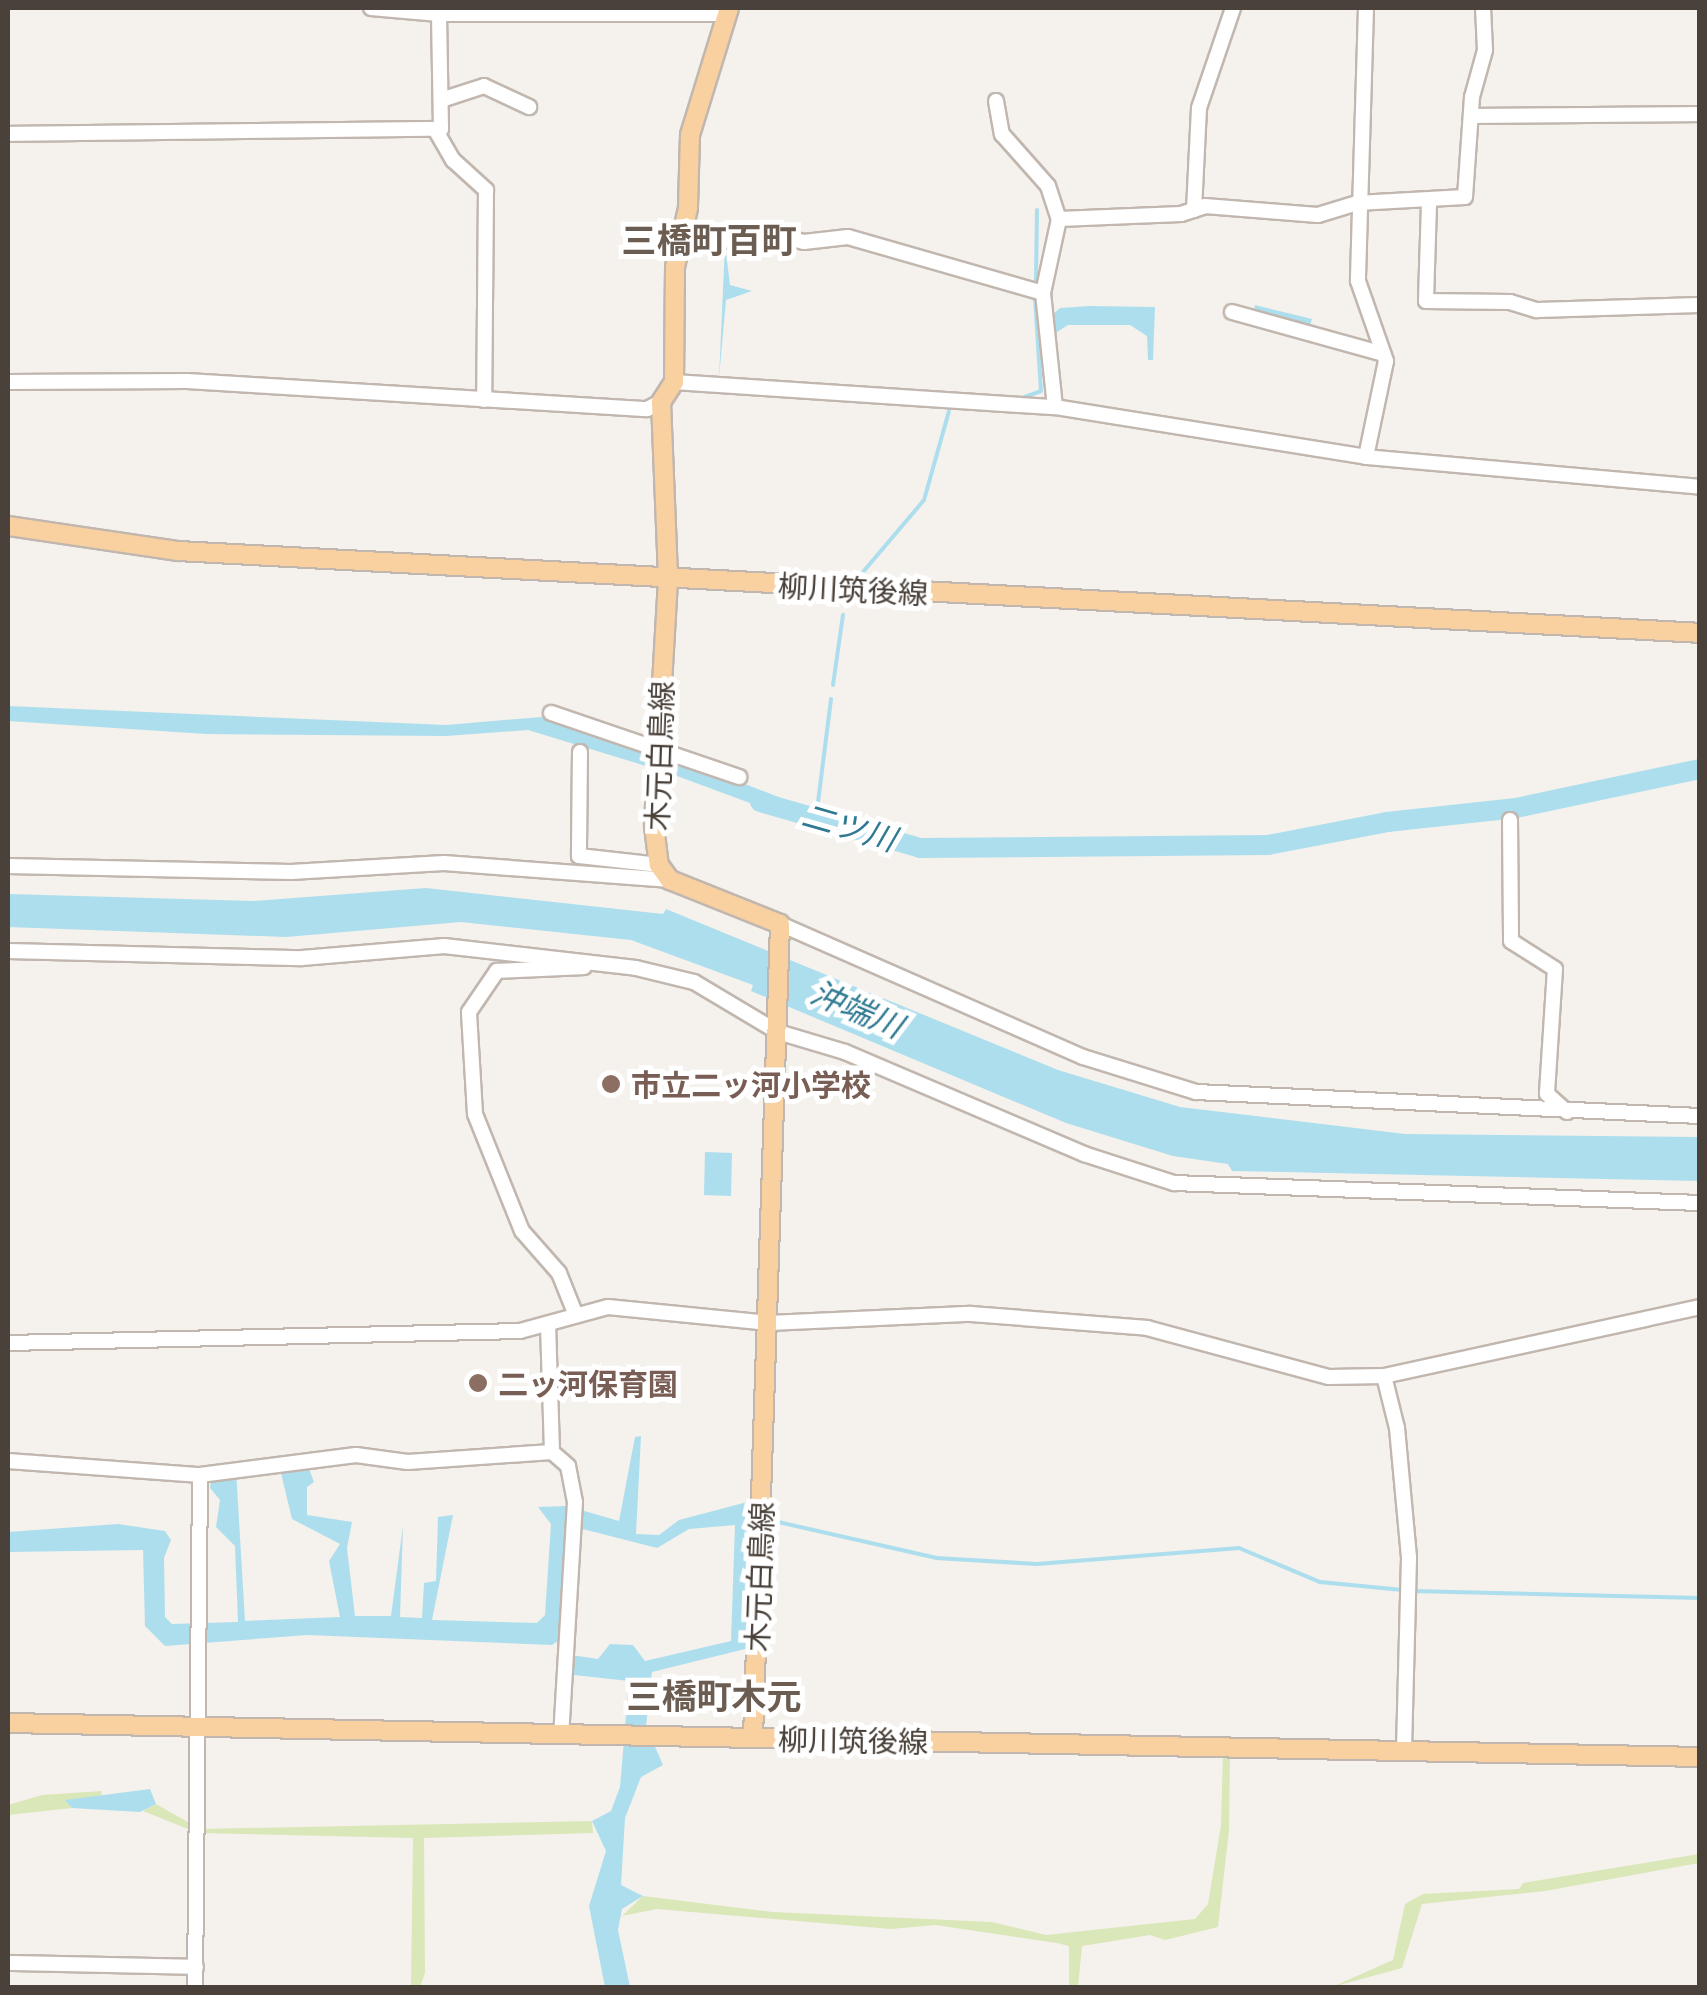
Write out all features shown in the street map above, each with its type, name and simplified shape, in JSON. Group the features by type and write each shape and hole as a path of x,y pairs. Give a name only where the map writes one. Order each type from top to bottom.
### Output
{"main road":[{"path":"661,402 674,382 690,135 728,11"},
{"name":"木元白鳥線","path":"661,402 668,580 655,745 664,873"},
{"name":"柳川筑後線","path":"8,526 178,551 1700,634"},
{"path":"664,873 780,930"},
{"name":"木元白鳥線","path":"753,1738 780,930"},
{"name":"柳川筑後線","path":"8,1722 1700,1757"}],"street":[{"path":"371,8 439,14 728,11"},
{"path":"1194,210 1200,108 1234,8"},
{"path":"1366,8 1357,203 1358,281 1383,354 1366,457"},
{"path":"1058,219 1194,210 1318,215 1357,203 1428,204 1465,197 1484,8"},
{"path":"8,134 442,129 439,14"},
{"path":"441,100 484,86 529,107"},
{"path":"996,101 1002,134 1048,186 1058,219 1043,292 1055,407"},
{"path":"1476,116 1700,114"},
{"path":"434,130 453,160 486,190 484,400"},
{"path":"1428,204 1426,302 1510,302 1537,310 1700,305"},
{"path":"680,247 758,235 804,242 848,237 1043,292"},
{"path":"1232,312 1383,354"},
{"path":"8,382 113,386 119,380 187,381 647,409 661,402"},
{"path":"674,382 1055,407 1366,457 1700,486"},
{"path":"551,713 655,745 739,777"},
{"path":"580,752 579,856 664,873"},
{"path":"1510,820 1511,941 1554,969 1548,1094 1568,1113"},
{"path":"8,866 290,872 444,862 664,873"},
{"path":"780,930 1083,1057 1196,1092 1568,1113 1700,1116"},
{"path":"8,951 302,958 444,946 617,966 694,982 778,1026 1084,1154 1174,1183 1700,1202"},
{"path":"573,1313 559,1273 522,1230 476,1114 470,1012 497,970 617,966"},
{"path":"8,1342 520,1331 573,1313 643,1308 768,1324 936,1314 1118,1324 1187,1337 1302,1373 1384,1376 1700,1306"},
{"path":"552,1322 552,1452"},
{"path":"1384,1376 1397,1428 1408,1546 1404,1752"},
{"path":"8,1461 200,1475 356,1455 408,1462 552,1452 568,1466 576,1502 560,1735"},
{"path":"195,1988 202,1646 200,1475"},
{"path":"8,1964 196,1967"}],"green space":[{"path":"1223,1754 1230,1754 1229,1830 1218,1927 1165,1940 1150,1935 1082,1946 1078,1987 1069,1987 1069,1946 1057,1943 935,1925 891,1929 657,1909 622,1916 643,1896 773,1912 992,1922 1046,1935 1195,1919 1208,1904 1221,1825"},
{"path":"102,1791 101,1799 66,1801 72,1808 8,1815 8,1805 42,1795"},
{"path":"156,1804 200,1829 592,1821 593,1833 424,1838 425,1973 420,1987 411,1987 413,1838 198,1833 143,1811"},
{"path":"1699,1854 1699,1863 1545,1891 1422,1904 1402,1968 1332,1987 1393,1960 1405,1904 1423,1894 1519,1889 1523,1883"}],"water":[{"path":"725,245 730,285 752,291 726,300 719,378"},
{"path":"1255,305 1312,319 1309,329 1253,315"},
{"path":"1155,307 1153,360 1148,360 1147,336 1130,325 1068,325 1054,334 1052,315 1060,308"},
{"path":"8,706 446,725 541,717 646,748 646,766 528,730 446,736 206,734 8,721"},
{"path":"661,751 786,800 782,815 661,770"},
{"name":"沖端川","path":"426,888 663,914 666,909 1058,1070 1180,1107 1405,1134 1699,1137 1699,1181 1232,1171 1228,1164 1173,1156 1066,1123 751,991 753,985 631,940 461,922 286,937 8,927 8,894 254,901"},
{"path":"705,1152 732,1153 731,1196 704,1195"},
{"path":"641,1436 636,1534 659,1535 679,1520 751,1501 745,1649 652,1672 646,1726 663,1765 641,1777 625,1818 621,1885 643,1896 622,1909 618,1930 630,1987 605,1987 589,1906 606,1851 592,1821 611,1811 620,1787 629,1681 574,1675 567,1668 571,1655 598,1659 610,1644 633,1645 645,1661 731,1641 735,1525 689,1529 657,1548 567,1525 558,1641 552,1645 307,1635 165,1646 145,1626 143,1550 8,1552 8,1532 118,1524 165,1531 171,1540 164,1558 165,1617 172,1624 238,1622 235,1546 216,1527 220,1500 210,1488 212,1474 236,1470 245,1621 340,1617 329,1561 340,1544 292,1519 279,1465 307,1464 314,1482 307,1487 307,1515 352,1522 347,1548 355,1616 391,1616 403,1526 400,1617 422,1618 424,1583 436,1581 438,1517 453,1515 432,1620 537,1623 545,1615 551,1524 538,1507 567,1506 619,1521 635,1437"},
{"path":"150,1789 156,1804 140,1812 72,1808 65,1800"}],"waterway":[{"path":"1036,280 1037,210"},
{"path":"1022,398 1041,391 1035,299"},
{"path":"863,572 924,500 949,411"},
{"path":"833,685 843,615"},
{"path":"816,818 831,699"},
{"name":"二ツ川","path":"760,802 920,848 1268,845 1387,822 1516,808 1700,769"},
{"path":"765,1519 936,1558 1037,1564 1239,1548 1320,1582 1403,1590"},
{"path":"1412,1591 1700,1598"}],"place":[{"name":"市立二ッ河小学校","path":"611,1084"},
{"name":"二ッ河保育園","path":"478,1383"}],"district":[{"name":"三橋町百町","path":"709,239"},
{"name":"三橋町木元","path":"714,1695"}]}
